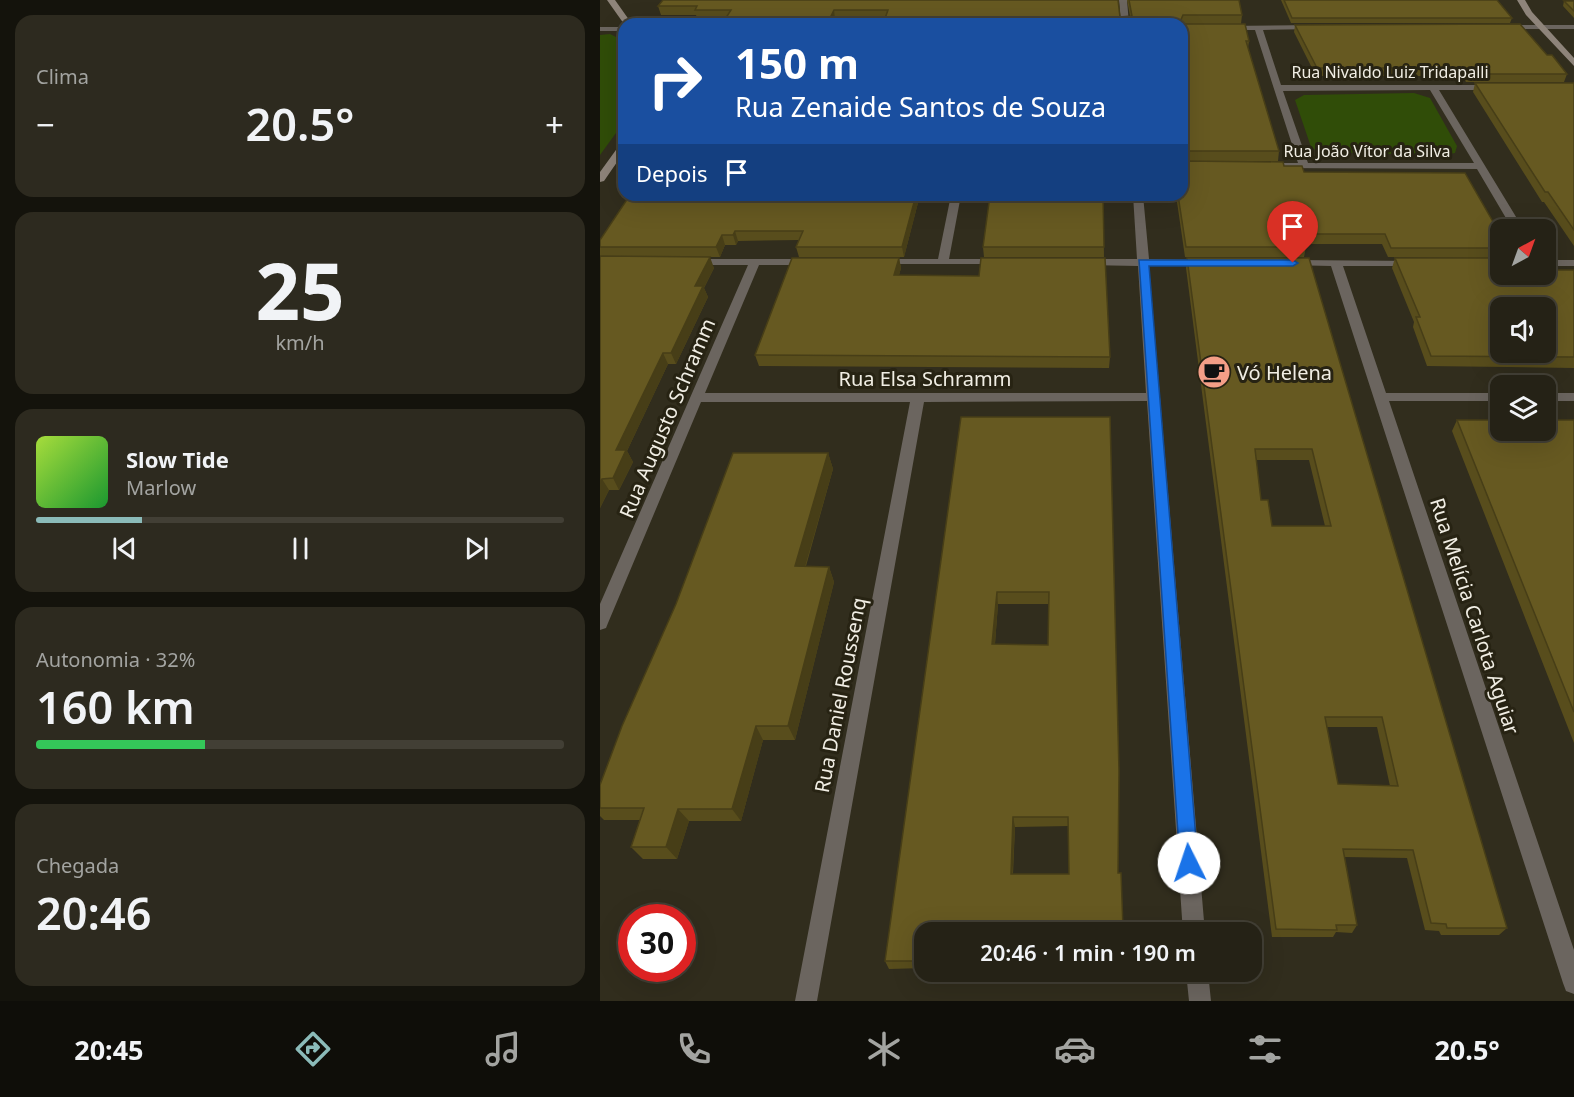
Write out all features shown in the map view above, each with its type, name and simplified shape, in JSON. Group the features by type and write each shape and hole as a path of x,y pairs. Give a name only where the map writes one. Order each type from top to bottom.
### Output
{"street":[{"path":"611,0 624,18"},
{"path":"1123,0 1124,18"},
{"path":"1521,0 1541,27 1574,63"},
{"path":"1215,28 1329,27"},
{"path":"1494,27 1574,27"},
{"path":"1258,28 1304,166"},
{"path":"600,29 618,29"},
{"path":"1433,87 1512,219"},
{"name":"Rua Nivaldo Luiz Tridapalli","path":"1278,88 1503,87"},
{"path":"600,179 618,159"},
{"name":"Rua João Vítor da Silva","path":"1271,166 1480,166"},
{"path":"944,262 955,201"},
{"path":"1138,201 1193,922"},
{"path":"683,262 826,262"},
{"name":"Rua Augusto Schramm","path":"600,623 755,262"},
{"path":"861,262 1014,262"},
{"path":"1073,262 1222,263"},
{"path":"1279,263 1430,263"},
{"name":"Rua Melícia Carlota Aguiar","path":"1336,263 1574,983"},
{"path":"1556,263 1574,263"},
{"name":"Rua Elsa Schramm","path":"696,398 1153,397"},
{"path":"1380,397 1490,397"},
{"path":"1556,397 1574,397"},
{"name":"Rua Daniel Roussenq","path":"806,1001 918,398"},
{"path":"1198,982 1200,1001"}],"green space":[{"path":"610,34 618,38 618,130 600,155 600,35"},
{"path":"1414,93 1430,98 1457,146 1455,153 1443,155 1318,152 1311,147 1295,100 1304,95"}],"building":[{"path":"663,0 1118,0 1120,17 1132,16 1129,0 1239,0 1242,15 1183,15 1182,18 885,18 888,10 834,10 830,18 726,18 731,10 695,10 697,6 658,6"},
{"path":"1284,0 1497,0 1512,18 1292,18"},
{"path":"1564,1 1574,1 1574,11"},
{"path":"1188,24 1245,24 1249,41 1246,41 1279,151 1188,151"},
{"path":"1520,24 1547,55 1552,55 1567,74 1468,74 1464,68 1317,68 1295,25"},
{"path":"1475,83 1574,83 1574,230 1548,192 1545,192"},
{"path":"1188,161 1283,162 1284,166 1302,166 1304,172 1465,173 1491,219 1490,248 1391,248 1385,234 1302,234 1306,247 1186,247 1179,201 1188,201"},
{"path":"626,201 914,201 902,247 796,247 803,231 735,231 733,235 722,235 716,247 600,247 600,240"},
{"path":"989,201 1103,201 1104,247 983,247"},
{"path":"600,256 710,257 695,286 703,286 671,353 663,353 616,450 626,450 613,478 602,479 600,483"},
{"path":"792,258 899,258 894,275 979,276 981,258 1105,258 1110,357 755,355"},
{"path":"1187,258 1309,258 1507,928 1447,928 1446,924 1431,923 1413,850 1343,849 1357,925 1336,925 1337,930 1276,929","holes":["1255,449 1312,449 1331,526 1272,526 1268,500 1261,500","1325,717 1382,717 1398,786 1338,784"]},
{"path":"1395,258 1490,258 1490,285 1556,285 1556,270 1574,270 1574,357 1556,357 1556,297 1490,297 1490,356 1431,356 1416,317 1420,317"},
{"path":"961,417 1110,417 1119,771 1118,873 1121,873 1123,922 914,922 914,961 885,961","holes":["997,592 1049,592 1048,645 992,644","1013,817 1068,817 1069,874 1011,874"]},
{"path":"1457,420 1490,420 1490,441 1556,441 1556,420 1574,420 1574,712"},
{"path":"733,453 828,453 795,566 829,567 788,726 756,726 732,809 678,809 666,847 631,847 644,808 600,808 600,785 622,726 676,604"}],"place":[{"name":"Vó Helena","path":"1214,372"}],"route":[{"path":"1189,863 1143,262 1293,263"}]}
